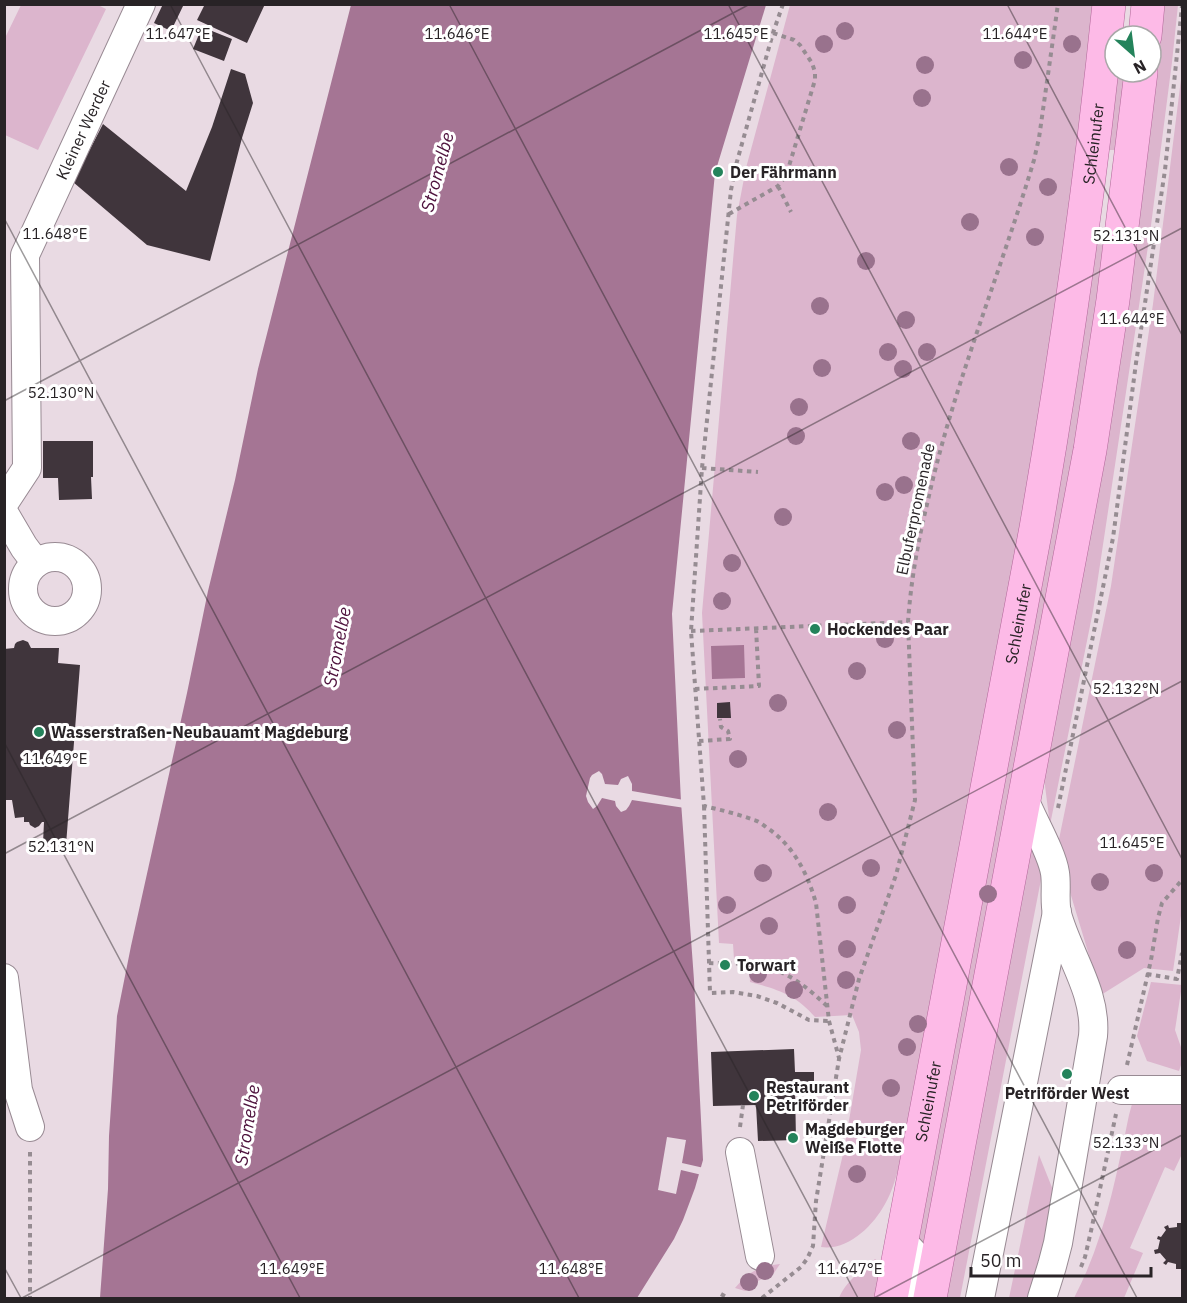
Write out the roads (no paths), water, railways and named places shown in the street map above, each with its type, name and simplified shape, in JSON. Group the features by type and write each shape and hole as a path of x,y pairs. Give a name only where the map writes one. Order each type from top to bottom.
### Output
{"main road":[{"name":"Schleinufer","path":"891,1299 1058,401 1082,233 1109,4"},
{"path":"1146,24 1148,4"},
{"path":"930,1299 1090,450 1113,300 1140,84"}],"street":[{"name":"Kleiner Werder","path":"4,503 27,468 15,251 141,4"},
{"path":"4,513 36,563"},
{"path":"980,1299 1056,912 1055,875 1049,854 1025,801"},
{"path":"1042,1299 1058,1243 1094,1027 1091,1001 1056,912"},
{"path":"4,978 18,1090 30,1127"},
{"path":"1121,1090 1182,1090"},
{"path":"739,1141 760,1256"},
{"path":"902,1241 917,1257 910,1299"}],"water":[{"name":"Stromelbe","path":"351,5 766,5 715,173 672,614 703,1160 695,1188 674,1239 637,1298 100,1298 117,1016 258,369"},
{"path":"744,645 745,678 712,679 711,646"}],"place":[{"name":"Der Fährmann","path":"718,172"},
{"name":"Hockendes Paar","path":"815,629"},
{"name":"Wasserstraßen-Neubauamt Magdeburg","path":"39,732"},
{"name":"Torwart","path":"725,965"},
{"name":"Petriförder West","path":"1067,1074"},
{"name":"Restaurant Petriförder","path":"754,1096"},
{"name":"Magdeburger Weiße Flotte","path":"793,1138"}]}
